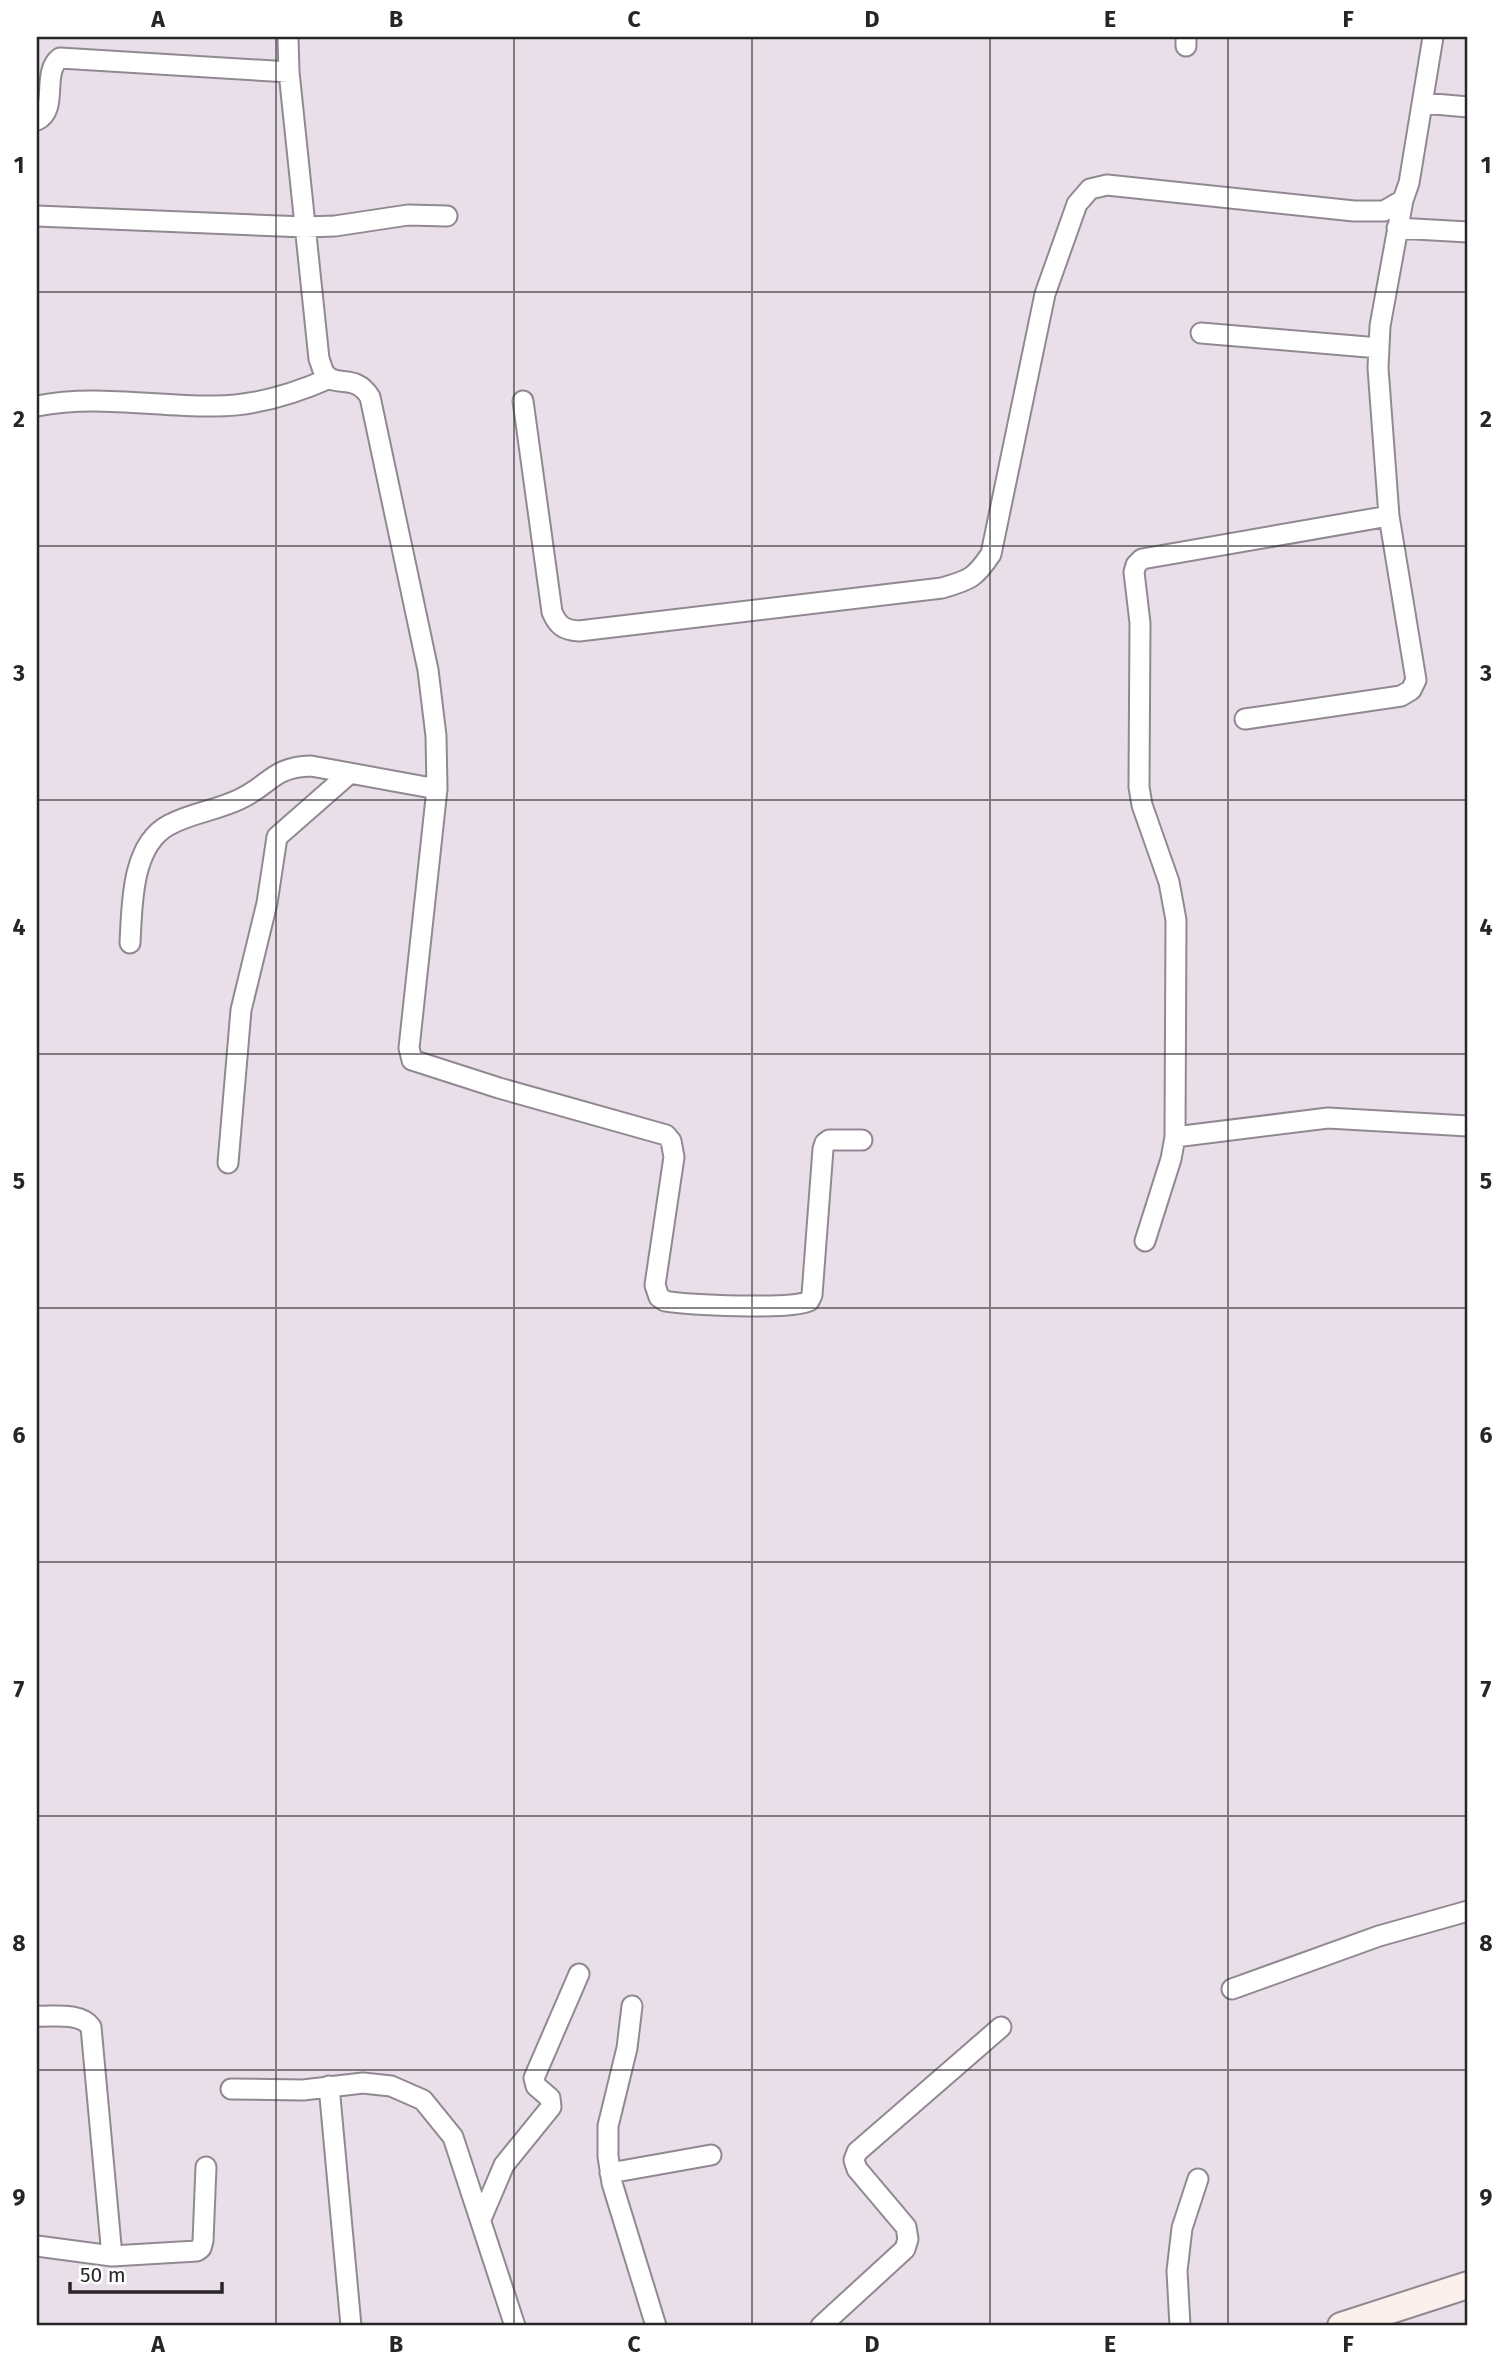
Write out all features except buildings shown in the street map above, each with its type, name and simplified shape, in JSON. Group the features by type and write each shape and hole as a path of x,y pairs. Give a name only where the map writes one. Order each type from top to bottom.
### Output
{"main road":[{"path":"1341,2326 1468,2286"}],"street":[{"path":"288,37 289,72 319,359 330,378 358,384 370,397 428,670 436,736 437,789 410,1055 412,1060 666,1135 671,1141 674,1157 655,1285 659,1297 672,1302 799,1305 809,1301 812,1295 823,1149 829,1140 862,1140"},
{"path":"1245,719 1401,696 1412,690 1416,680 1389,516 1378,348 1397,228 1409,183 1433,37"},
{"path":"37,120 43,117 47,110 52,67 60,58 289,72"},
{"path":"1423,103 1468,107"},
{"path":"523,401 552,612 560,626 567,630 669,621 942,587 978,574 991,554 1045,294 1077,204 1090,189 1107,185 1354,211 1384,211 1403,200"},
{"path":"37,216 305,227 335,226 408,215 447,216"},
{"path":"1397,228 1468,232"},
{"path":"1201,333 1378,348"},
{"path":"37,406 55,402 93,401 217,406 294,394 330,378"},
{"path":"1144,1241 1171,1159 1175,1137 1177,920 1169,882 1142,805 1139,787 1140,622 1134,572 1136,565 1142,559 1389,516"},
{"path":"130,943 133,886 148,847 169,824 236,801 250,794 276,773 292,766 311,766 437,789"},
{"path":"228,1163 241,1010 267,903 277,837 350,773"},
{"path":"1175,1137 1328,1118 1468,1126"},
{"path":"1232,1989 1378,1936 1468,1911"},
{"path":"481,2219 504,2165 551,2107 551,2098 536,2086 534,2078 579,1974"},
{"path":"632,2006 626,2048 608,2126 610,2173 656,2326"},
{"path":"37,2016 79,2018 87,2021 91,2028 112,2256"},
{"path":"821,2326 895,2259 905,2249 908,2239 906,2227 857,2169 854,2160 857,2152 1001,2027"},
{"path":"231,2089 303,2090 363,2083 391,2086 423,2100 453,2137 515,2326"},
{"path":"329,2086 351,2326"},
{"path":"610,2173 711,2155"},
{"path":"37,2246 112,2256 190,2253 201,2248 206,2167"},
{"path":"1180,2326 1177,2271 1182,2228 1198,2179"}]}
